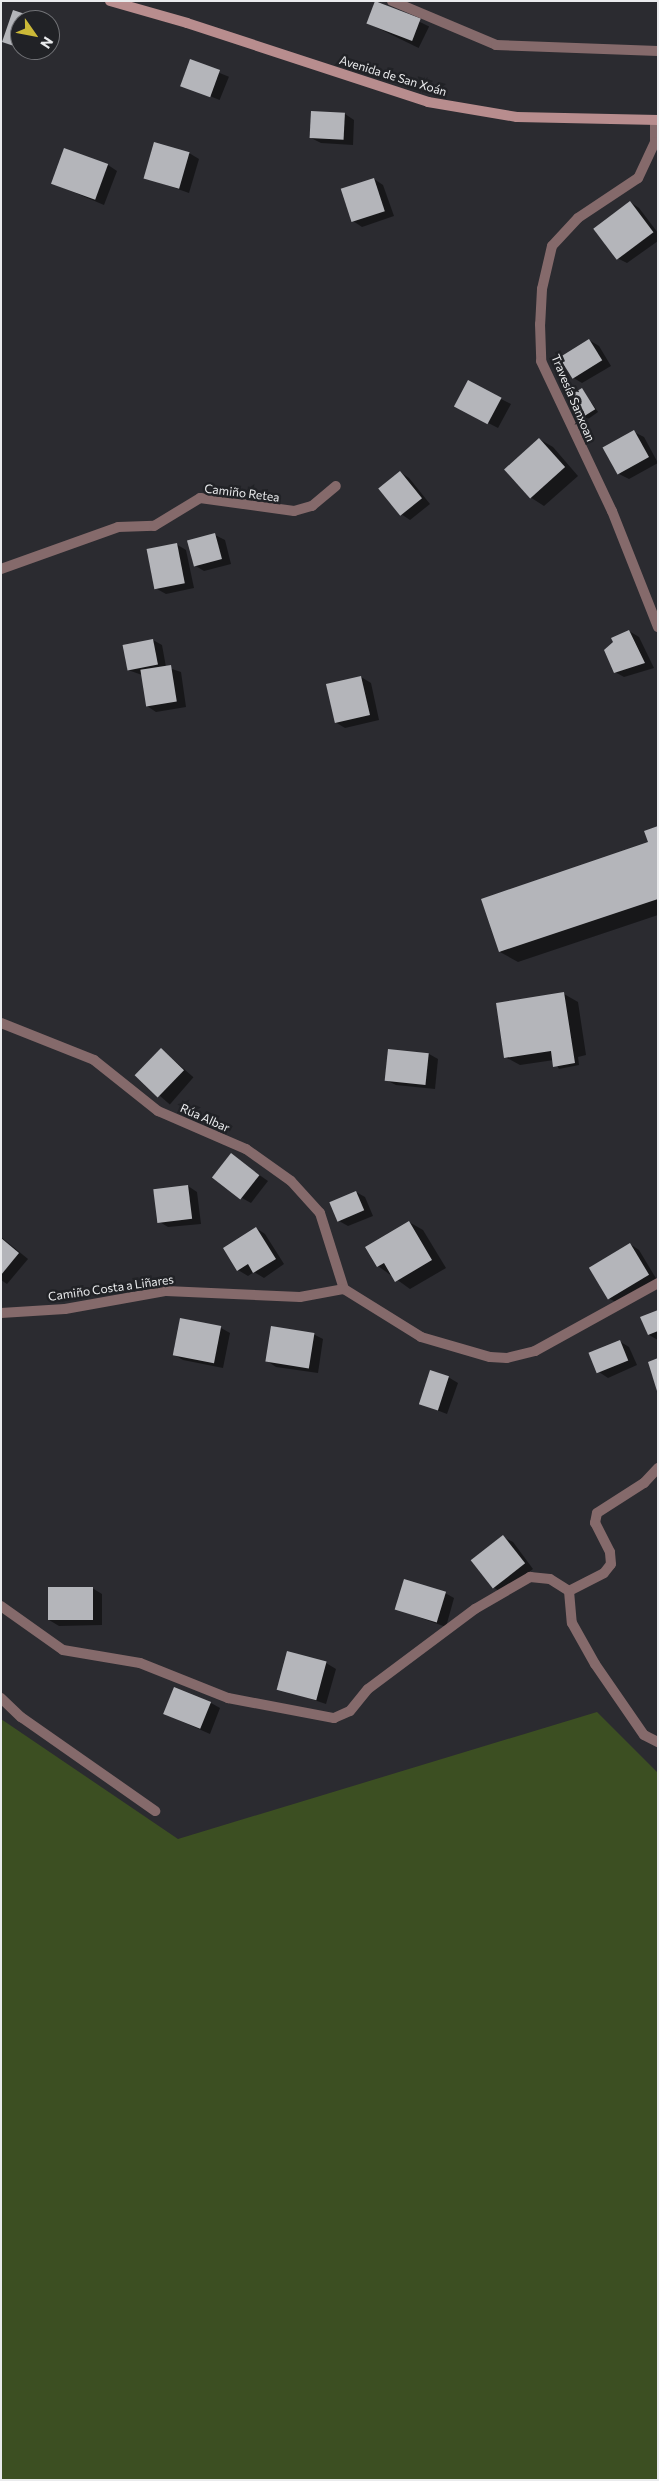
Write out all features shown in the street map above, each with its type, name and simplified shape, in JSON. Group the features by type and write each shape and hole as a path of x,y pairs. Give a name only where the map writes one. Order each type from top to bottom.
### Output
{"main road":[{"name":"Avenida de San Xoán","path":"110,1 187,23 428,102 516,116 656,120"}],"street":[{"path":"392,1 496,45 658,51"},
{"name":"Travesía Sanxoan","path":"656,120 655,142 638,178 578,218 552,246 542,289 540,324 541,361 612,511 658,627"},
{"name":"Camiño Retea","path":"1,569 118,527 154,526 200,498 294,511 312,506 336,486"},
{"name":"Rúa Albar","path":"1,1023 94,1060 158,1111 246,1150 291,1180 320,1214 344,1289"},
{"path":"344,1289 421,1337 490,1357 507,1358 534,1351 658,1282"},
{"name":"Camiño Costa a Liñares","path":"1,1313 65,1309 166,1290 300,1297 344,1289"},
{"path":"569,1590 604,1573 611,1564 610,1552 594,1523 597,1513 638,1487 658,1468"},
{"path":"1,1606 63,1650 140,1663 228,1698 334,1718 350,1711 368,1689 475,1609 530,1577 550,1579 569,1590"},
{"path":"569,1590 572,1623 594,1664 644,1735 658,1742"},
{"path":"1,1698 21,1717 155,1811"}],"green space":[{"path":"597,1712 658,1773 658,2480 1,2480 1,1719 178,1839"}],"building":[{"path":"375,1 421,19 412,41 366,23"},
{"path":"10,19 10,45 2,42"},
{"path":"190,59 220,70 210,97 180,86"},
{"path":"311,111 345,113 344,140 310,138"},
{"path":"154,142 190,152 179,189 144,179"},
{"path":"64,148 108,164 95,200 51,184"},
{"path":"374,178 385,211 352,222 341,189"},
{"path":"630,201 653,232 617,260 593,229"},
{"path":"589,339 602,360 573,379 559,358"},
{"path":"468,380 502,398 487,424 454,406"},
{"path":"582,388 595,409 581,418 568,397"},
{"path":"634,430 649,457 618,475 603,447"},
{"path":"539,438 565,467 530,498 504,469"},
{"path":"400,471 422,498 400,516 378,489"},
{"path":"215,533 222,559 194,567 187,541"},
{"path":"177,543 185,583 154,589 147,549"},
{"path":"629,630 645,663 614,673 604,650 613,642 611,638"},
{"path":"153,639 158,665 128,670 123,645"},
{"path":"171,665 177,702 146,706 140,670"},
{"path":"361,676 370,715 335,723 326,684"},
{"path":"658,826 658,899 499,952 481,899 648,842 644,831"},
{"path":"564,992 575,1063 553,1067 551,1051 504,1058 496,1003"},
{"path":"161,1048 184,1070 158,1098 135,1075"},
{"path":"388,1049 429,1053 425,1085 385,1081"},
{"path":"231,1153 259,1175 240,1200 212,1177"},
{"path":"188,1185 192,1219 157,1223 153,1189"},
{"path":"356,1191 364,1210 338,1222 329,1202"},
{"path":"409,1221 432,1260 395,1282 384,1263 377,1267 365,1247"},
{"path":"256,1227 276,1259 253,1273 248,1264 237,1271 223,1248"},
{"path":"1,1238 19,1253 1,1275"},
{"path":"630,1243 649,1275 608,1299 589,1268"},
{"path":"658,1310 658,1331 648,1335 640,1317"},
{"path":"180,1318 221,1326 214,1363 173,1355"},
{"path":"271,1326 314,1333 309,1368 265,1362"},
{"path":"620,1340 628,1360 597,1373 588,1353"},
{"path":"658,1358 658,1391 657,1391 648,1362"},
{"path":"430,1370 449,1376 438,1410 419,1404"},
{"path":"503,1535 525,1563 493,1589 471,1560"},
{"path":"404,1579 446,1592 437,1622 395,1610"},
{"path":"48,1587 93,1587 93,1620 48,1620"},
{"path":"287,1651 327,1662 316,1700 277,1690"},
{"path":"174,1687 211,1702 200,1729 163,1714"}]}
